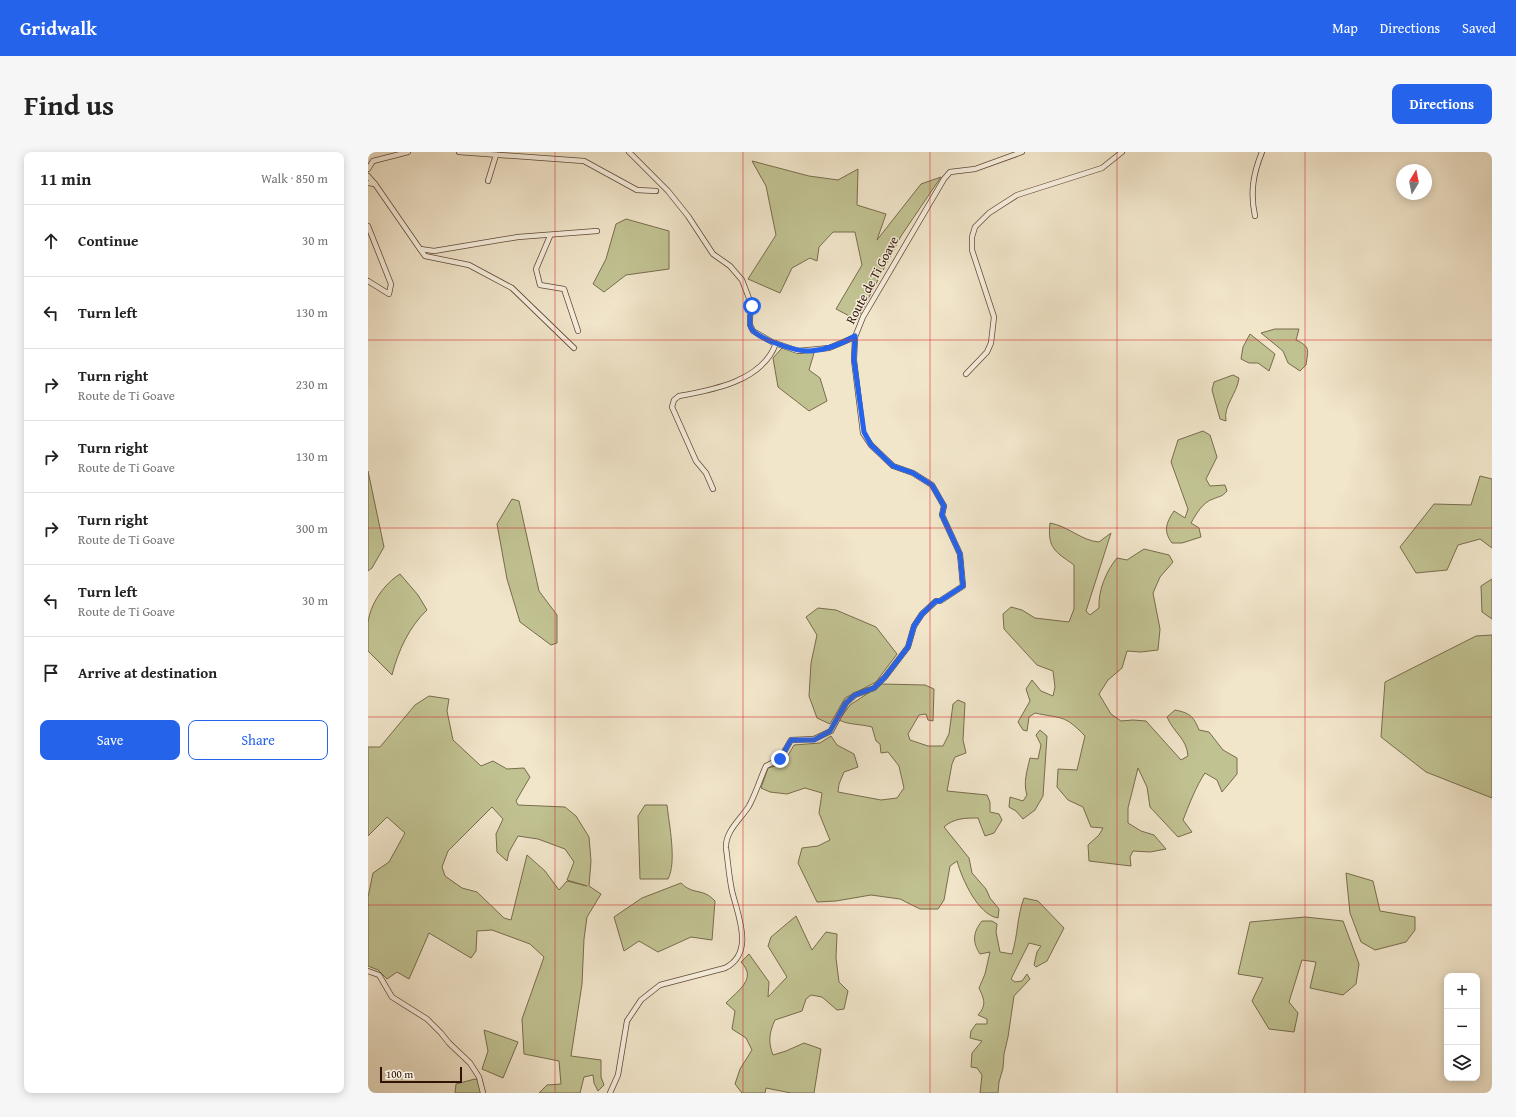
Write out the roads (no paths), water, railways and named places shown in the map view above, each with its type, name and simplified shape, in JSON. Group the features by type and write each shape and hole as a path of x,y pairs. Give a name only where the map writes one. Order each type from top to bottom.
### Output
{"street":[{"path":"368,169 373,161 408,152"},
{"path":"459,152 584,161 637,190 656,191"},
{"path":"629,152 668,191 688,216 713,254 730,266 742,280 752,306 750,326 753,331 776,343 798,351 829,348 855,336"},
{"name":"Route de Ti Goave","path":"610,1093 618,1075 627,1021 641,1000 660,985 725,968 737,959 744,934 732,890 726,846 727,837 749,806 766,766 780,759 791,740 814,740 830,731 846,703 855,695 874,688 904,653 910,642 914,626 922,614 936,601 940,601 963,586 960,554 942,515 944,506 932,485 913,473 893,466 871,445 864,432 854,360 855,336 863,317 944,179 950,172 975,169 1022,152"},
{"path":"966,374 987,352 991,343 994,317 972,250 972,237 975,227 989,213 1017,195 1102,168 1114,160 1122,152"},
{"path":"1255,216 1251,198 1255,169 1262,152"},
{"path":"488,181 496,155"},
{"path":"368,176 425,256 469,265 512,288 574,348"},
{"path":"368,183 375,184"},
{"path":"368,226 390,284 389,294 368,281"},
{"path":"420,249 434,251 518,237 550,236 597,231"},
{"path":"550,236 536,269 540,285 564,289 578,331"},
{"path":"713,489 706,473 696,460 672,408 674,400 679,396 738,381 759,368 772,354 776,343"},
{"path":"368,971 379,975 392,997 427,1019 470,1063 478,1077 483,1093"}]}
